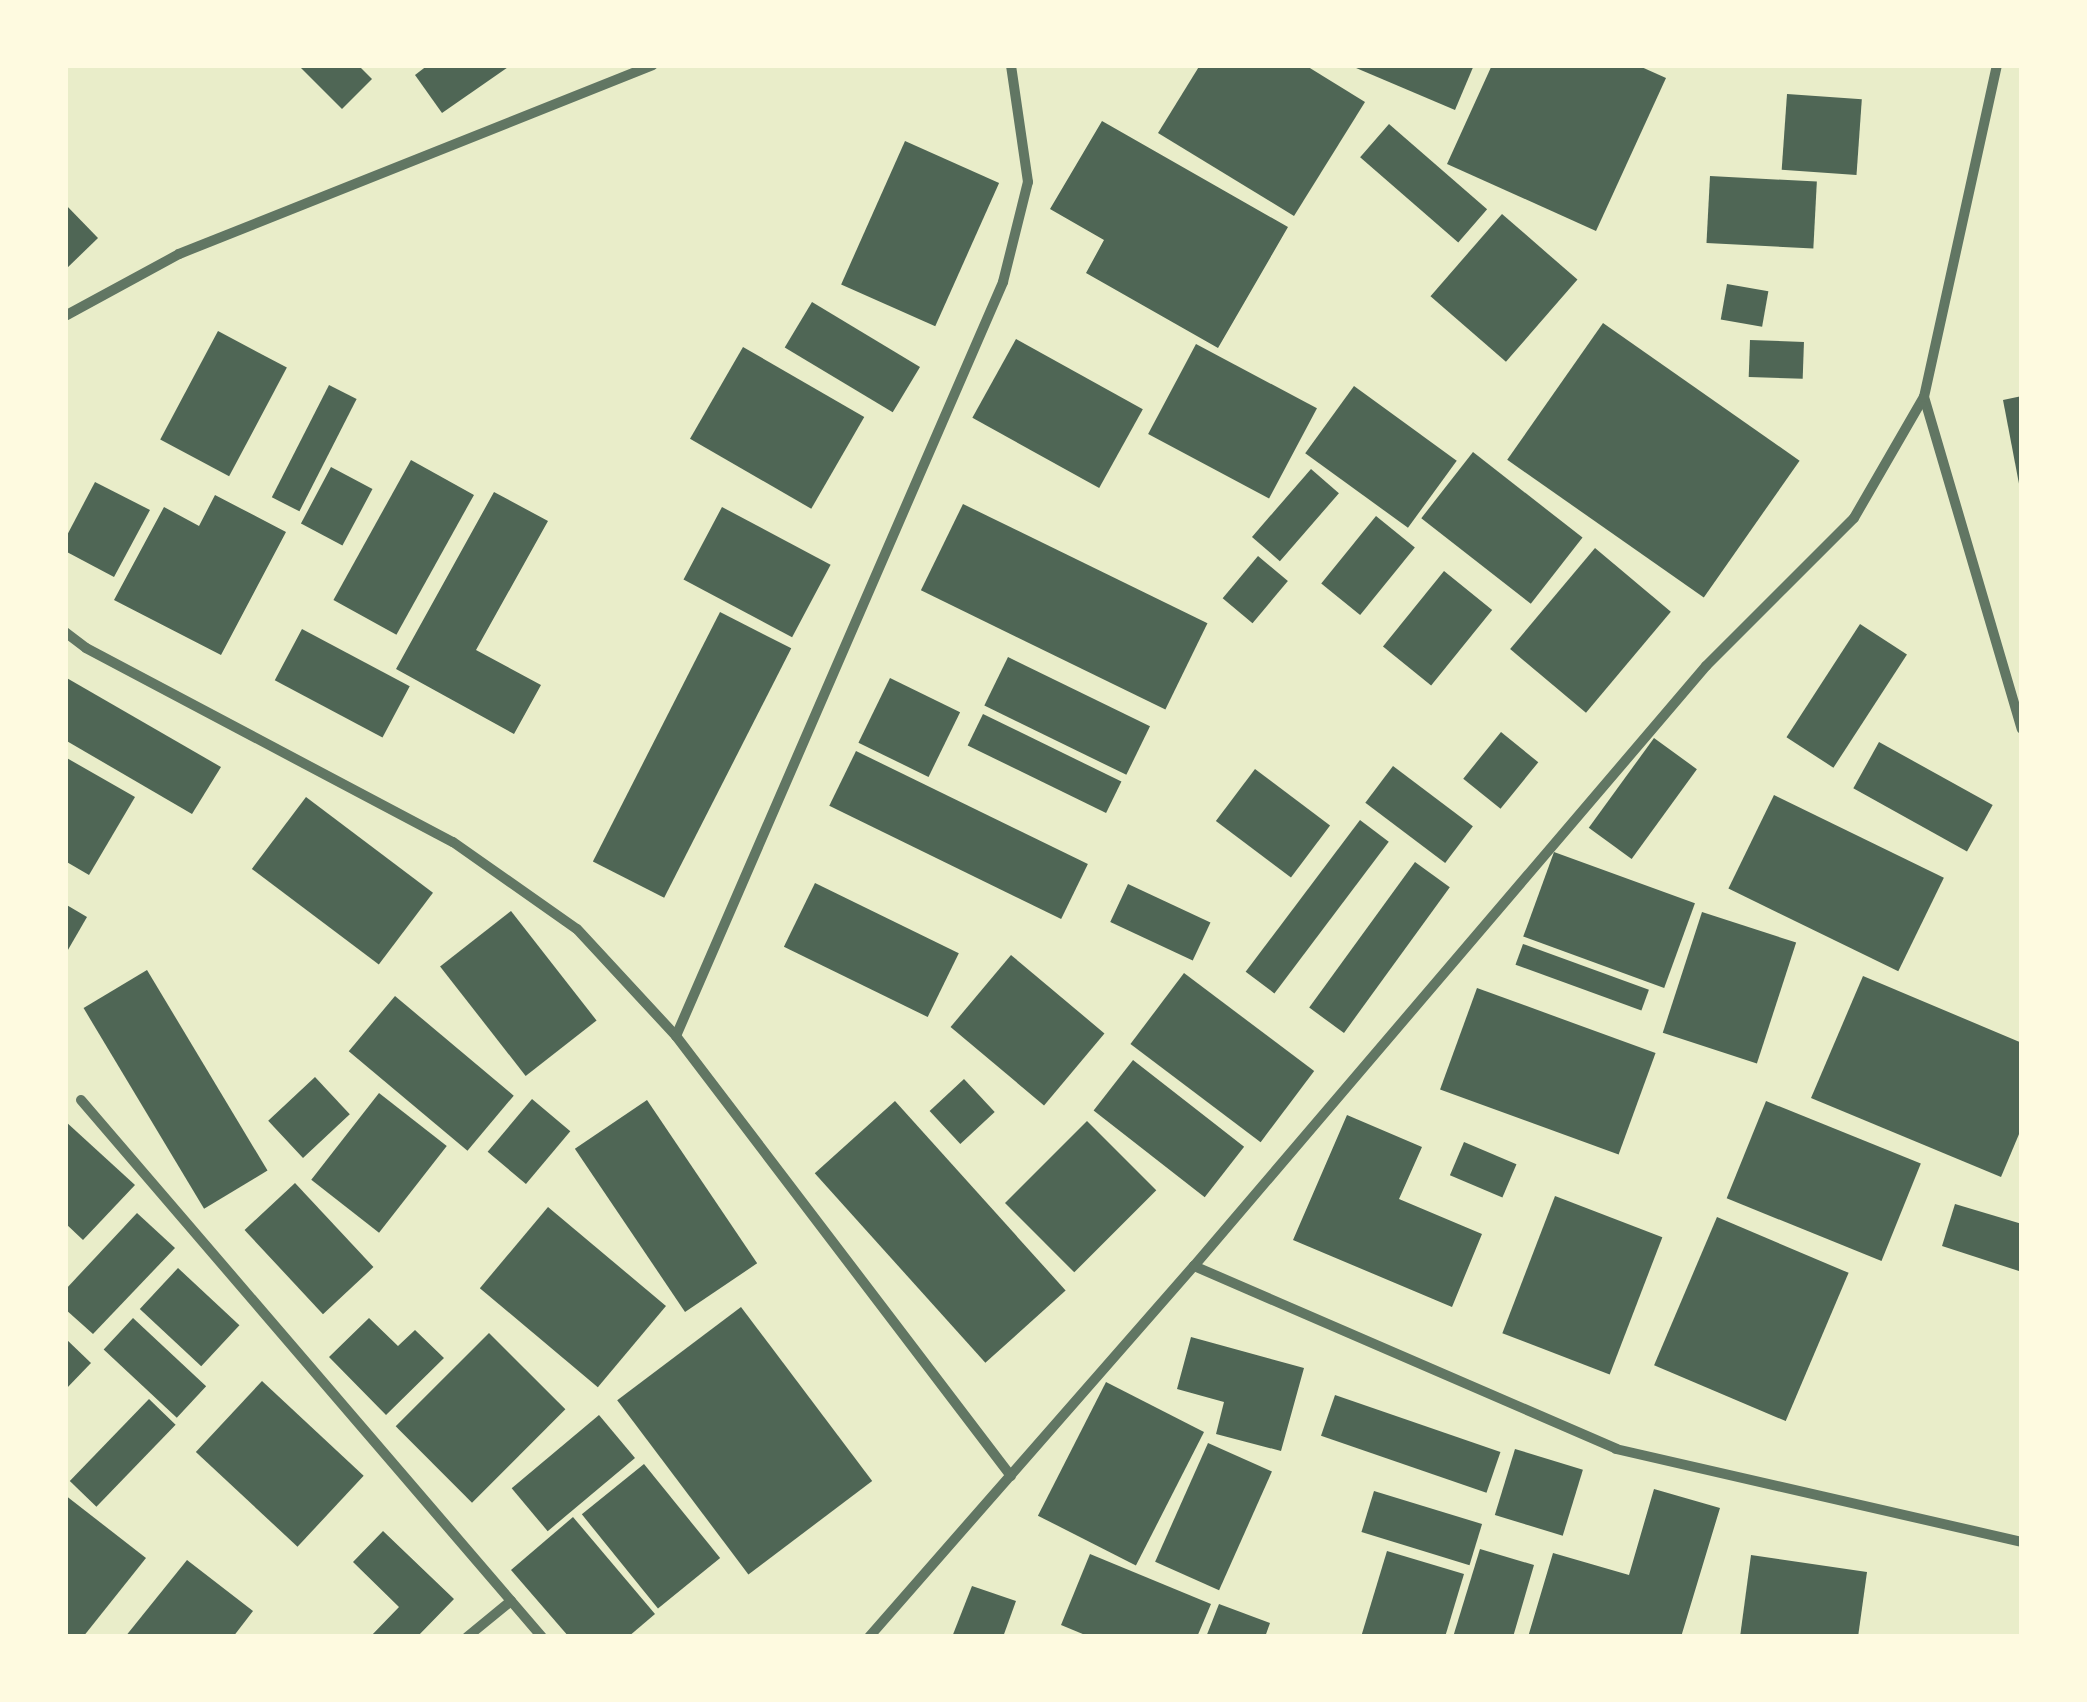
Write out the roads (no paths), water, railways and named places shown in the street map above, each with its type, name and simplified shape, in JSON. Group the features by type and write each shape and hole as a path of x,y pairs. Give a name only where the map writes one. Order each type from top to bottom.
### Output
{"street":[{"path":"65,316 179,254 653,65"},
{"path":"676,1036 1003,282 1028,182 1011,65"},
{"path":"869,1637 1194,1266 1706,666 1854,518 1924,396 1997,65"},
{"path":"1924,396 2022,729"},
{"path":"65,632 86,648 452,842 577,929 676,1036 1011,1476"},
{"path":"81,1100 542,1637"},
{"path":"1194,1266 1616,1449 2022,1542"},
{"path":"467,1637 511,1601"}]}
